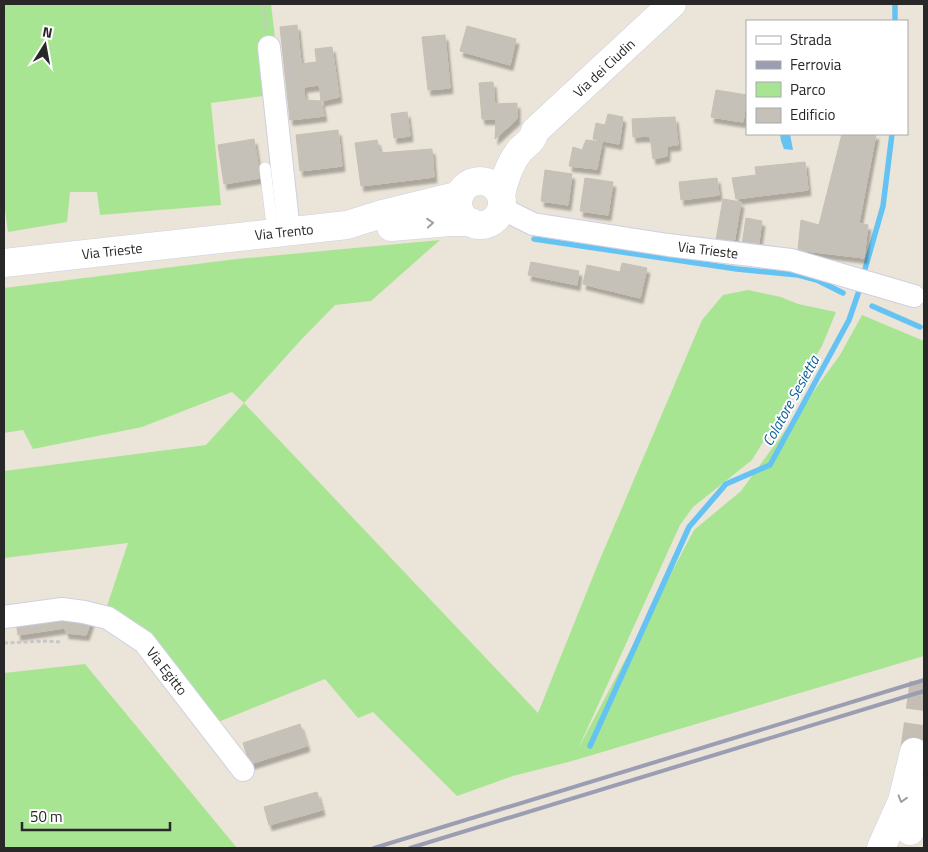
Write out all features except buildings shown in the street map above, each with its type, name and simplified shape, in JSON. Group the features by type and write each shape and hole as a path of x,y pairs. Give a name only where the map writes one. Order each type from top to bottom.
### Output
{"street":[{"name":"Via dei Ciudin","path":"467,188 528,132 535,131 672,4"},
{"path":"268,47 281,233"},
{"name":"Via dei Ciudin","path":"501,202 504,177 520,151 534,138 535,131"},
{"path":"488,182 493,185 501,202 499,214 490,222 477,224 471,222 450,222 384,227 347,225 488,182"},
{"path":"467,188 458,201 461,214 471,222"},
{"name":"Via Trieste","path":"501,202 533,224 668,245 791,260 914,296"},
{"name":"Via Trento","path":"221,240 347,225"},
{"name":"Via Trieste","path":"4,262 221,240"},
{"name":"Via Egitto","path":"4,617 62,610 84,612 108,618 144,642 243,770"},
{"path":"881,848 902,801 914,752"},
{"path":"902,848 920,807 924,790"}],"lane":[{"path":"265,168 281,233"}],"path":[{"path":"4,644 60,642"}],"green space":[{"path":"4,4 271,4 281,90 263,96 211,103 221,205 100,215 97,192 70,192 67,222 8,232 4,202"},
{"path":"440,240 371,301 335,305 244,403 232,392 142,427 33,449 23,430 4,433 4,288 237,259"},
{"path":"748,290 836,312 822,346 752,460 693,507 680,525 578,749 694,530 741,491 840,355 862,315 924,341 924,656 572,761 513,776 457,796 373,712 358,718 325,679 218,722 106,609 128,543 4,558 4,471 206,445 244,403 538,713 598,564 702,320 723,295"},
{"path":"85,664 237,848 4,848 4,673"}],"water":[{"path":"780,135 790,135 793,150 784,149"}],"waterway":[{"name":"Colatore Sesietta","path":"895,4 895,20"},
{"name":"Colatore Sesietta","path":"863,276 883,206 892,135"},
{"path":"534,239 737,269 798,275 817,280 843,293"},
{"name":"Colatore Sesietta","path":"590,746 689,527 726,484 770,465 849,320 861,285"},
{"path":"872,306 920,327"}],"tunnel":[{"path":"914,752 924,680"}],"railway":[{"path":"374,848 924,680"},
{"path":"410,848 924,691"}]}
